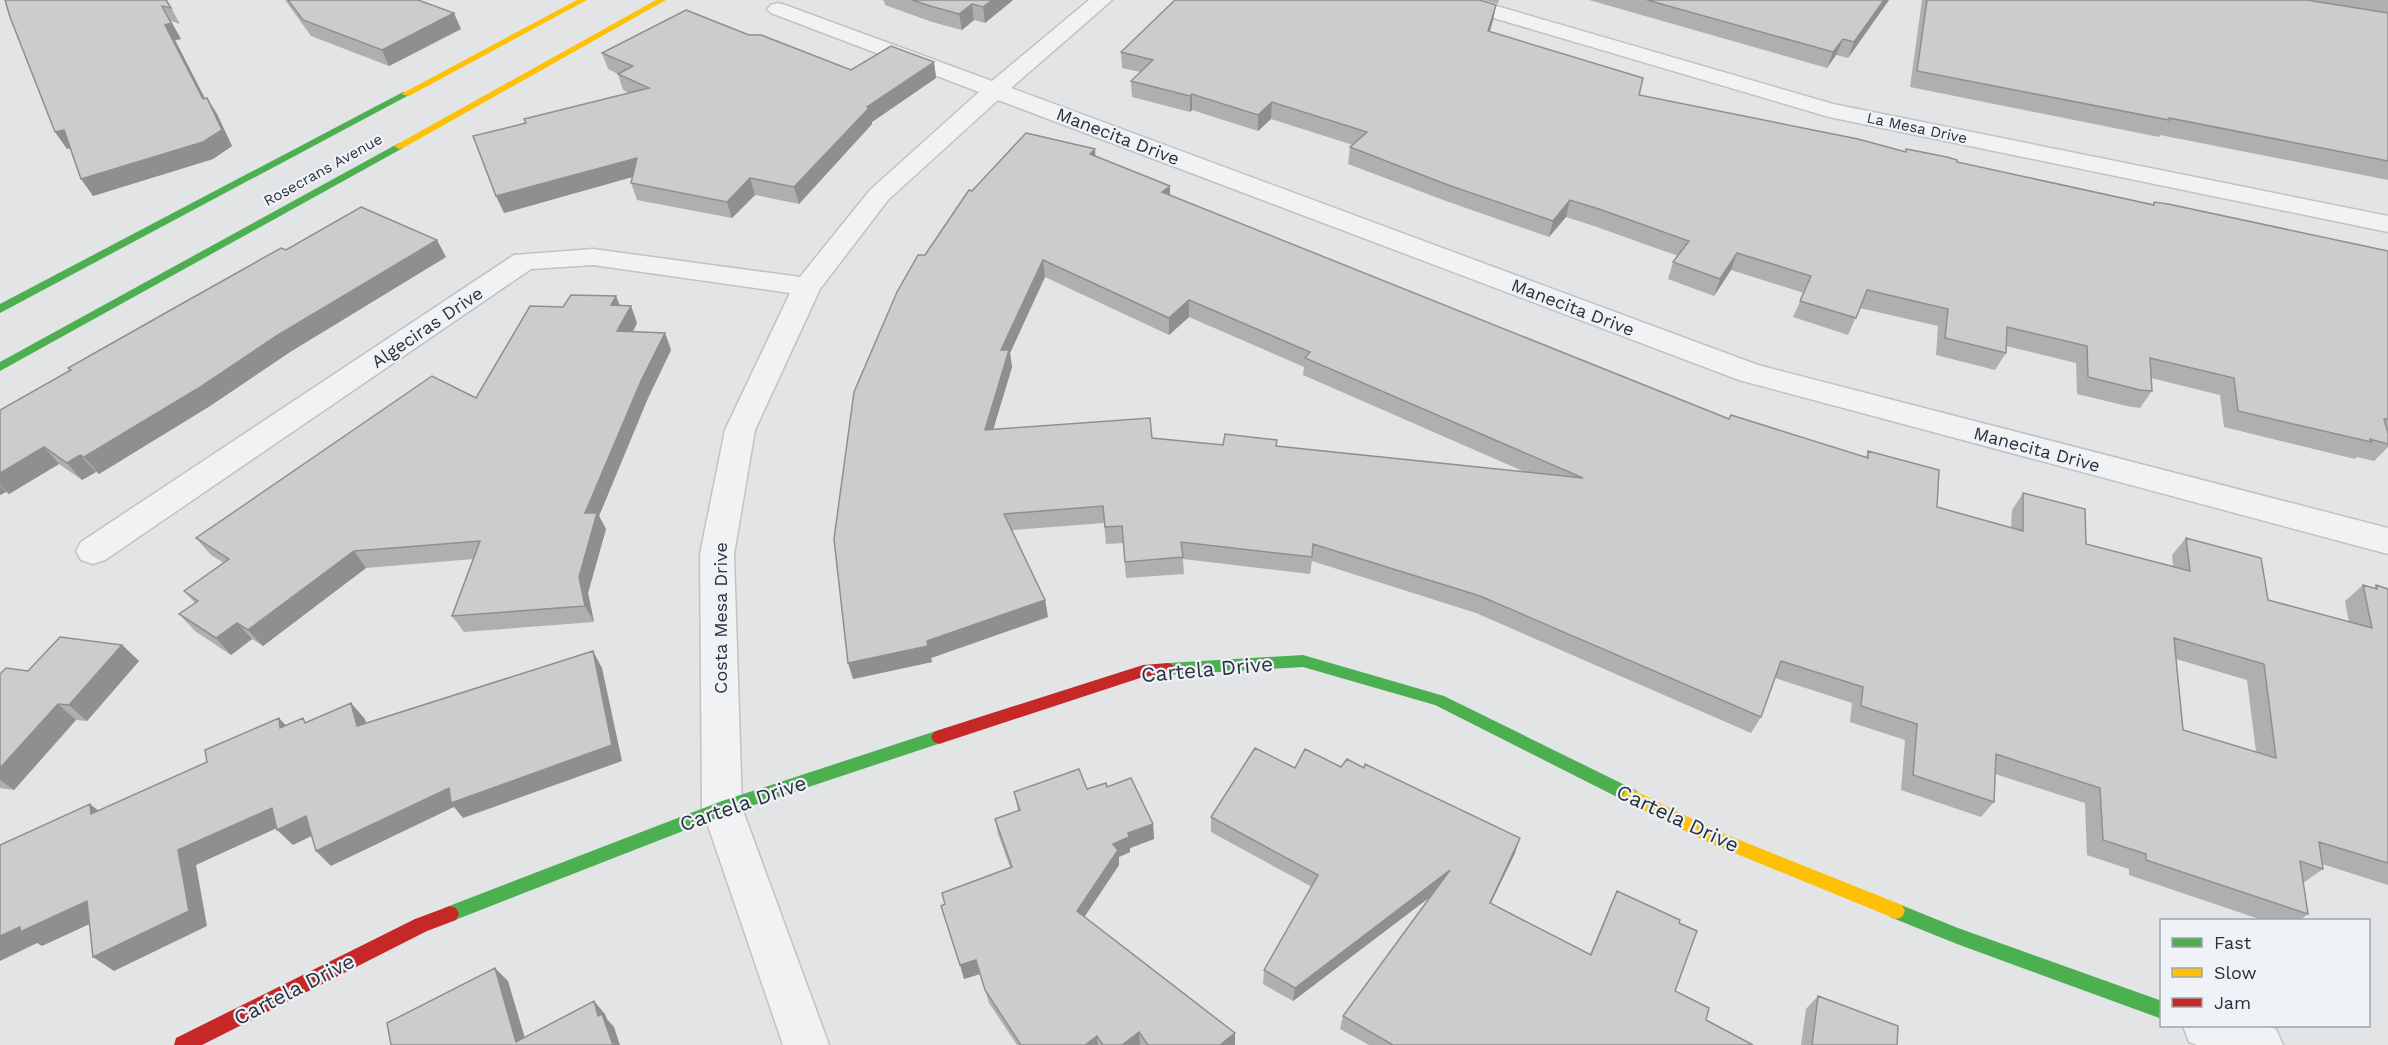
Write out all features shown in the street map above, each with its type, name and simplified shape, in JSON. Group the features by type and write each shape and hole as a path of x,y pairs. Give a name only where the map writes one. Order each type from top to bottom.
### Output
{"main road":[{"name":"Rosecrans Avenue","path":"0,309 583,0"},
{"name":"Rosecrans Avenue","path":"0,367 662,0"},
{"name":"Cartela Drive","path":"183,1045 421,925 722,808 1143,671 1303,662 1439,700 1711,836 1957,936 2160,1009"}],"street":[{"name":"Costa Mesa Drive","path":"806,1045 722,808 717,554 740,430 807,287 879,195 995,90 1102,0"},
{"name":"La Mesa Drive","path":"1453,0 1829,110 2388,224"},
{"name":"Manecita Drive","path":"778,9 1749,373 2388,541"},
{"name":"Algeciras Drive","path":"93,551 524,261 593,257 807,287"},
{"path":"2208,1027 2260,1045"}],"building":[{"path":"5,0 166,0 171,8 162,6 171,23 165,25 203,99 207,98 222,130 203,142 81,179 64,130 55,132"},
{"path":"288,0 418,0 454,13 382,50 303,20"},
{"path":"912,0 992,0 983,7 972,4 959,14"},
{"path":"1175,0 1480,0 1496,5 1488,31 1643,78 1639,95 1858,139 1906,152 1906,149 1947,157 1957,162 2154,205 2154,202 2168,204 2388,251 2388,419 2384,419 2388,444 2238,411 2234,378 2150,358 2152,391 2140,390 2088,377 2087,346 2007,327 2006,353 1945,338 1948,309 1867,290 1856,318 1800,301 1811,276 1737,253 1720,279 1673,262 1689,241 1599,209 1570,200 1553,221 1448,185 1350,147 1367,132 1272,102 1258,115 1192,94 1190,96 1131,81 1153,60 1121,52"},
{"path":"1647,0 1884,0 1854,42 1843,39 1833,52"},
{"path":"1927,0 2307,0 2388,13 2388,161 1917,71"},
{"path":"686,10 749,35 761,35 851,70 891,46 934,62 867,107 869,108 794,187 750,178 727,202 631,183 637,158 496,196 473,136 526,123 524,119 649,88 618,74 633,66 602,53"},
{"path":"1026,133 1095,149 1090,154 1170,186 1162,192 1729,419 1731,415 1868,458 1868,451 1939,470 1937,507 2023,531 2023,493 2085,509 2086,544 2190,571 2186,538 2261,558 2268,600 2372,628 2363,585 2377,589 2376,585 2388,589 2388,863 2319,842 2323,869 2300,861 2308,914 2146,860 2146,854 2103,840 2100,788 1996,754 1994,802 1913,775 1917,724 1861,706 1863,687 1781,661 1761,717 1480,596 1313,544 1312,557 1181,542 1183,557 1125,562 1122,526 1105,527 1103,506 1004,514 1045,600 927,641 928,646 848,663 834,539 854,392 897,292 918,255 925,255 969,190 972,191","holes":["1043,260 1169,318 1189,300 1310,352 1305,358 1583,478 1276,446 1277,440 1225,434 1223,445 1152,438 1150,418 985,430 1009,350 1001,350","2174,638 2264,664 2276,758 2183,730"]},
{"path":"361,207 437,240 278,335 197,389 84,457 80,455 67,463 44,447 0,473 0,410 71,370 68,368 176,307 281,248 286,250"},
{"path":"571,295 616,296 611,305 631,306 617,331 665,333 641,381 585,513 597,513 579,577 585,606 452,616 480,541 354,551 248,630 237,623 216,638 179,614 198,601 184,591 229,559 196,538 432,376 476,398 530,306 563,307"},
{"path":"60,637 122,645 69,705 58,704 0,768 0,674 6,668 28,671"},
{"path":"593,651 612,745 451,803 449,788 316,851 306,816 277,830 272,808 178,850 189,911 93,957 87,901 20,932 20,927 0,936 0,845 90,804 91,814 207,762 205,750 279,718 280,728 303,718 305,723 351,703 357,726"},
{"path":"1255,748 1295,768 1305,749 1341,767 1347,759 1364,768 1365,764 1520,838 1490,903 1591,955 1617,891 1680,920 1679,923 1697,931 1675,991 1709,1008 1706,1020 1753,1045 1393,1045 1343,1016 1450,870 1295,988 1264,970 1318,875 1211,817"},
{"path":"1079,769 1087,789 1106,783 1107,787 1131,778 1153,824 1128,833 1129,837 1113,844 1118,850 1077,911 1235,1033 1220,1045 1148,1045 1139,1032 1122,1045 1103,1045 1097,1036 1085,1045 1021,1045 985,990 976,960 960,965 941,906 945,904 942,893 1012,867 995,819 1020,810 1014,792"},
{"path":"495,968 516,1042 594,1001 598,1016 602,1014 613,1045 391,1045 387,1023"},
{"path":"1818,996 1898,1026 1897,1045 1812,1045"}],"traffic: fast":[{"path":"0,309 406,94"},
{"path":"0,367 399,146"},
{"path":"1168,669 1303,661 1439,700 1631,796"},
{"path":"450,914 722,808 939,737"},
{"path":"1896,911 1957,936 2160,1009"}],"traffic: slow":[{"path":"406,94 583,0"},
{"path":"399,146 662,0"},
{"path":"1631,796 1711,836 1896,911"}],"traffic: jam":[{"path":"939,737 1143,671 1168,669"},
{"path":"183,1045 421,925 450,914"}]}
